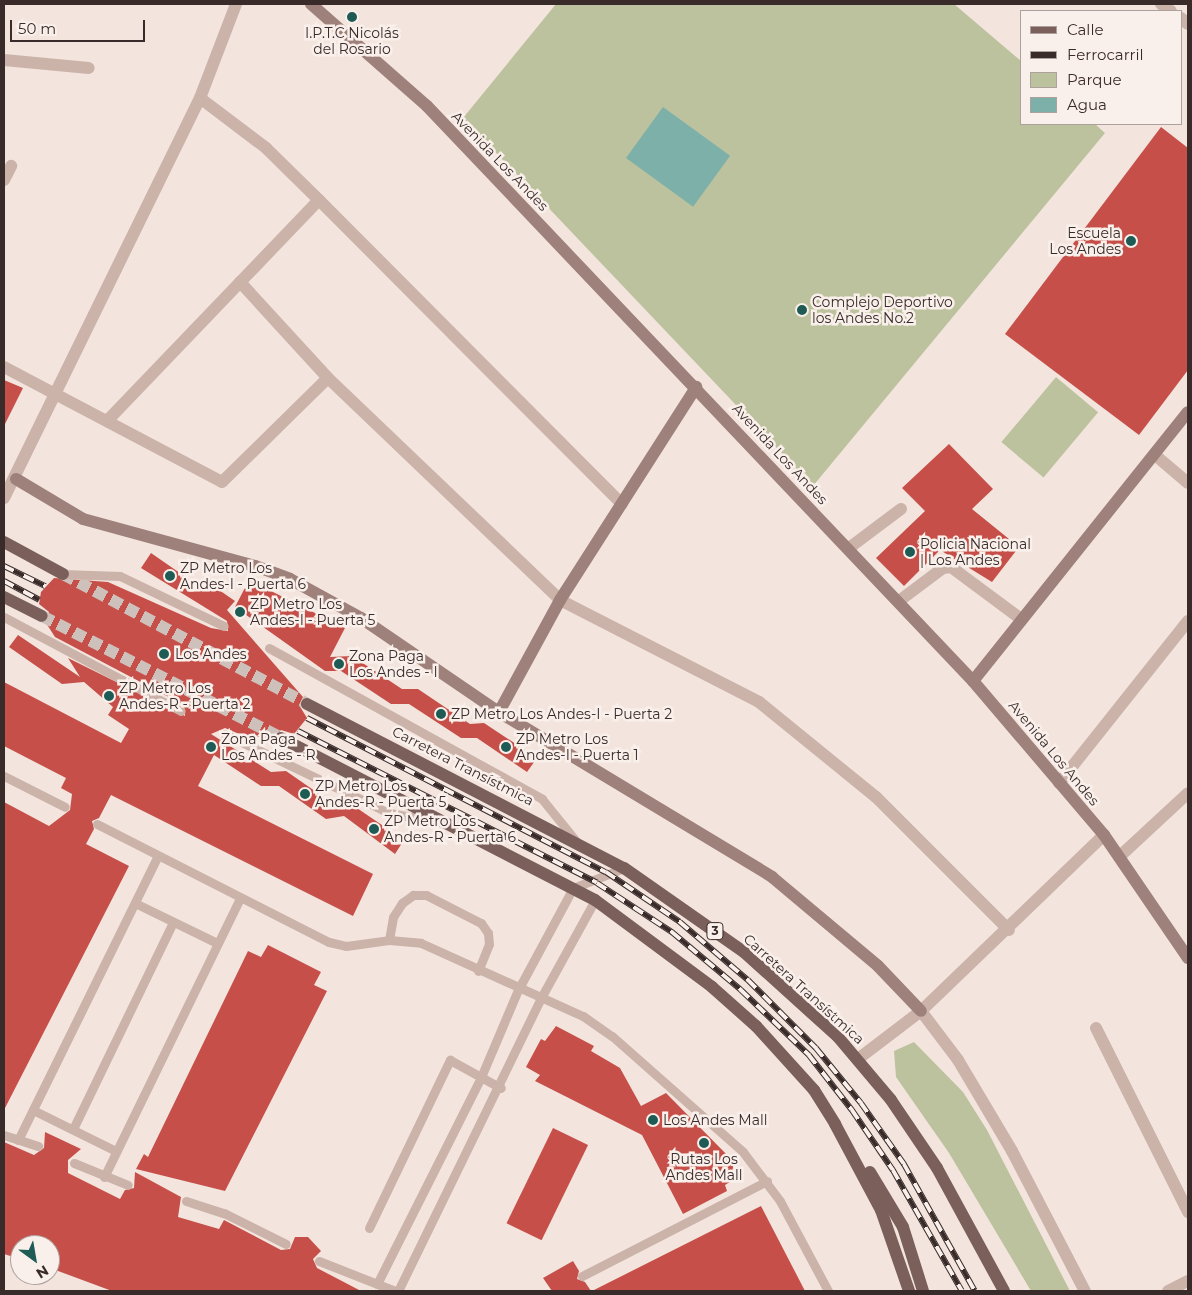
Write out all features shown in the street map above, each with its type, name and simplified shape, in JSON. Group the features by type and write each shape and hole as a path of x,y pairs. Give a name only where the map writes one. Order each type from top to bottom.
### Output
{"main road":[{"path":"4,542 63,574"},
{"path":"4,597 42,616"},
{"name":"Carretera Transístmica","path":"307,704 624,868 744,952 858,1059 937,1168 1004,1291"},
{"path":"281,738 595,900 712,987 756,1026 814,1090 903,1227 923,1291"},
{"path":"839,1130 882,1210 909,1291"},
{"path":"937,1168 995,1291"}],"street":[{"path":"4,498 16,479 200,98 236,4"},
{"name":"Avenida Los Andes","path":"311,4 427,106 849,548 973,681 1104,835 1188,958"},
{"path":"4,60 89,68"},
{"path":"200,98 266,148 622,504"},
{"path":"4,180 11,166"},
{"path":"107,421 320,200"},
{"path":"240,282 328,378 560,600 759,702 876,797 1009,930"},
{"path":"4,367 222,482 328,378"},
{"path":"499,712 560,600 696,387"},
{"path":"973,681 1188,412"},
{"path":"1155,455 1188,483"},
{"path":"16,479 83,519 290,579 390,636 499,712 772,876 878,966 921,1011 958,1060 1012,1151 1085,1291"},
{"path":"849,548 901,509"},
{"path":"899,601 943,568 951,567 1021,619"},
{"path":"1059,783 1188,620"},
{"path":"1119,857 1188,794"},
{"path":"858,1059 921,1011 1009,930 1104,835"},
{"path":"1096,1028 1188,1212"},
{"path":"1168,1291 1188,1281"}],"lane":[{"path":"63,574 120,576 224,626"},
{"path":"4,618 181,711"},
{"path":"269,648 542,799 578,843"},
{"path":"224,734 389,813 444,822"},
{"path":"4,776 65,807"},
{"path":"96,824 329,942 361,946 389,940 422,943 518,990 542,996 612,1036 743,1152 767,1181 828,1291"},
{"path":"18,1140 158,856"},
{"path":"377,1284 481,1077 518,990 574,888 624,868"},
{"path":"389,940 393,917 402,902 413,895 426,895 481,923 488,933 489,944 478,971"},
{"path":"104,1176 240,898"},
{"path":"319,1261 396,1291 501,1088 542,996 595,900"},
{"path":"135,903 217,943"},
{"path":"73,1129 173,922"},
{"path":"369,1228 450,1060 501,1088"},
{"path":"33,1110 116,1151"},
{"path":"4,1135 38,1146"},
{"path":"74,1163 128,1185"},
{"path":"582,1276 767,1181"},
{"path":"186,1201 224,1213 286,1244"}],"green space":[{"name":"Complejo Deportivo los Andes No.2","path":"556,4 954,4 1020,60 1020,125 1096,125 1105,133 813,486 463,118"},
{"path":"1056,377 1098,412 1043,477 1001,442"},
{"path":"914,1042 963,1092 987,1130 1070,1291 1031,1291 949,1153 896,1077 894,1051"}],"water":[{"path":"663,107 730,156 693,207 626,158"}],"building":[{"name":"Escuela Los Andes","path":"1161,127 1188,148 1188,370 1139,435 1005,334"},
{"path":"4,380 23,388 4,426"},
{"path":"949,444 993,489 972,509 1019,547 992,582 940,550 904,586 876,558 925,511 902,488"},
{"path":"151,553 203,589 219,590 235,601 227,610 303,697 299,705 307,718 294,734 281,730 273,738 244,736 225,728 211,734 271,772 286,771 338,807 351,804 404,840 395,854 344,816 326,819 279,786 261,786 214,755 198,786 373,874 353,916 111,795 99,818 92,821 94,829 86,844 129,866 4,1110 4,802 49,826 70,810 72,794 61,788 66,778 4,746 4,682 121,743 129,729 108,715 113,707 84,682 62,684 9,647 18,635 80,677 68,658 185,716 184,705 55,637 46,623 49,612 39,604 41,592 54,578 108,582 211,628 228,631 227,621 141,568"},
{"name":"Zona Paga Los Andes - I","path":"249,580 345,628 330,657 352,656 402,689 418,689 470,724 484,723 537,758 527,772 477,738 461,738 409,704 391,704 341,671 325,671 235,607"},
{"path":"268,945 321,972 314,985 327,991 225,1191 136,1169 144,1154 148,1157 248,951 261,957"},
{"name":"Los Andes Mall","path":"556,1026 594,1046 591,1051 620,1068 641,1106 666,1093 733,1161 733,1180 725,1185 727,1191 683,1214 642,1135 535,1081 540,1075 526,1067 541,1039 545,1041"},
{"path":"553,1128 588,1145 542,1240 507,1223"},
{"path":"45,1132 81,1149 68,1160 68,1173 120,1199 125,1190 134,1188 135,1172 181,1197 178,1217 219,1229 224,1220 281,1250 290,1249 295,1237 308,1237 321,1251 313,1259 317,1268 361,1291 112,1291 60,1272 60,1235 10,1235 10,1256 4,1254 4,1142 34,1155 44,1148"},
{"path":"761,1206 805,1291 592,1291"},
{"path":"573,1261 579,1271 577,1279 585,1282 591,1291 552,1291 543,1278"}],"tunnel":[{"path":"63,574 307,704"},
{"path":"42,616 281,738"}],"railway":[{"path":"4,566 45,586"},
{"path":"4,581 39,600"},
{"path":"307,718 606,872 680,922 748,980 816,1048 861,1103 904,1164 975,1291"},
{"path":"298,731 597,883 672,932 741,990 809,1055 852,1110 893,1170 962,1291"}],"place":[{"name":"I.P.T.C Nicolás del Rosario","path":"352,17"},
{"name":"Escuela Los Andes","path":"1131,241"},
{"name":"Complejo Deportivo los Andes No.2","path":"802,310"},
{"name":"Policia Nacional | Los Andes","path":"910,552"},
{"name":"ZP Metro Los Andes-I - Puerta 6","path":"170,576"},
{"name":"ZP Metro Los Andes-I - Puerta 5","path":"240,612"},
{"name":"Los Andes","path":"164,654"},
{"name":"Zona Paga Los Andes - I","path":"339,664"},
{"name":"ZP Metro Los Andes-R - Puerta 2","path":"109,696"},
{"name":"ZP Metro Los Andes-I - Puerta 2","path":"441,714"},
{"name":"Zona Paga Los Andes - R","path":"211,747"},
{"name":"ZP Metro Los Andes-I - Puerta 1","path":"506,747"},
{"name":"ZP Metro Los Andes-R - Puerta 5","path":"305,794"},
{"name":"ZP Metro Los Andes-R - Puerta 6","path":"374,829"},
{"name":"Los Andes Mall","path":"653,1120"},
{"name":"Rutas Los Andes Mall","path":"704,1143"}]}
